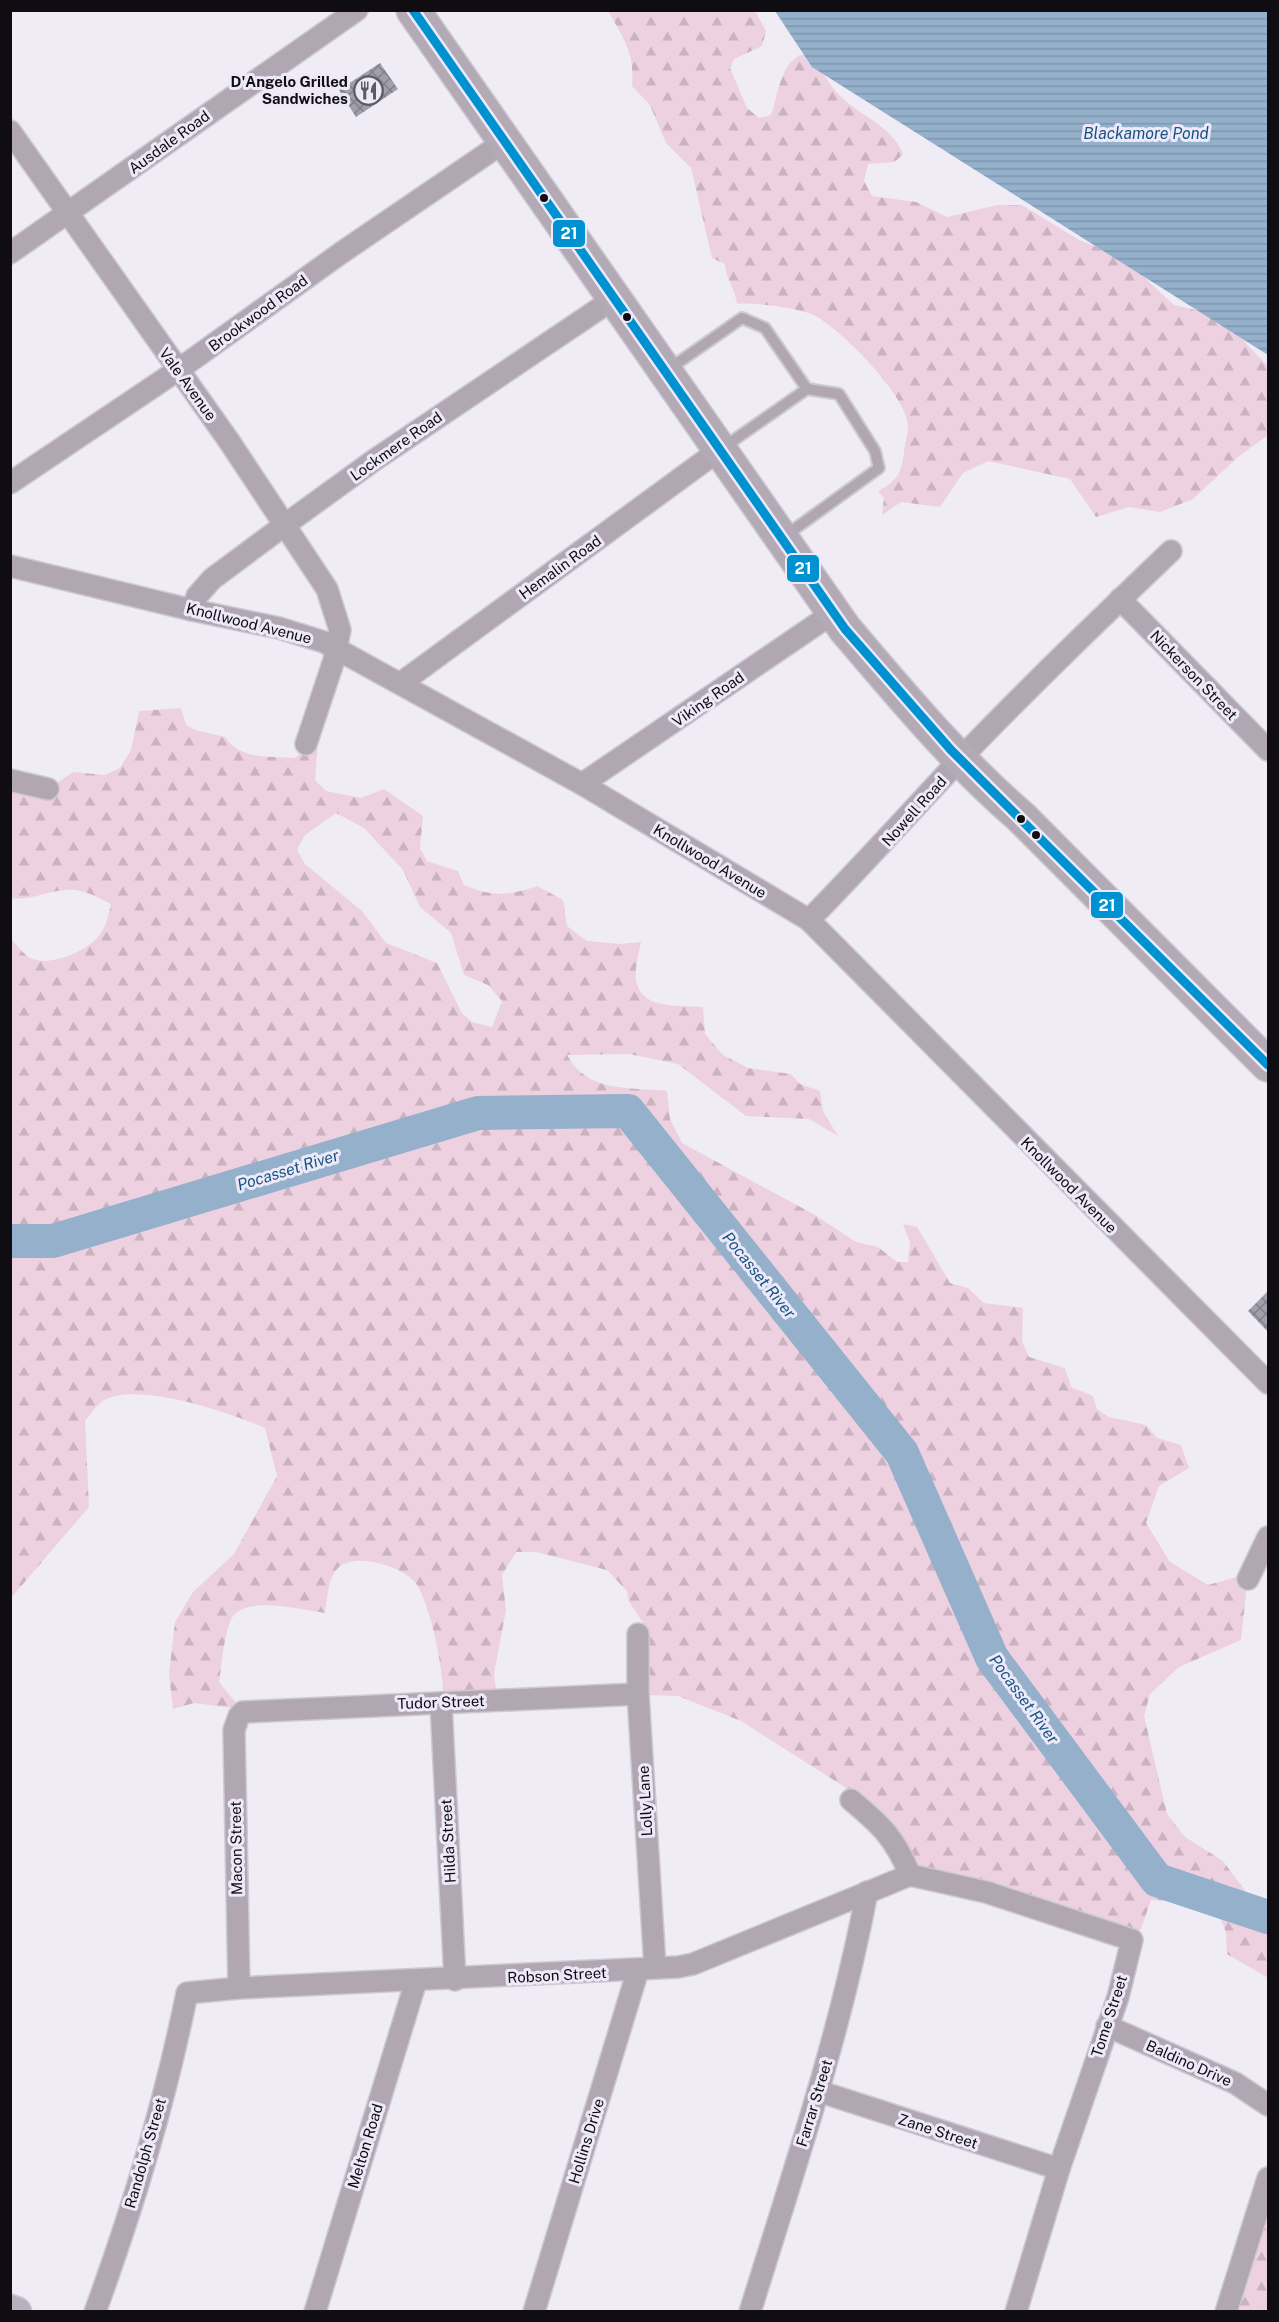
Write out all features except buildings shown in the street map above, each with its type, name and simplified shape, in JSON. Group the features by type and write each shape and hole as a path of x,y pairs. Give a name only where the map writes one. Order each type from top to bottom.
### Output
{"main road":[{"path":"413,10 615,298 718,451 833,613 891,686 960,759 1269,1065"},
{"path":"10,2310 16,2312"}],"street":[{"name":"Ausdale Road","path":"10,253 357,10"},
{"name":"Vale Avenue","path":"10,131 286,524 327,589 340,630 336,654 306,744"},
{"name":"Brookwood Road","path":"10,483 178,370 341,253 504,142"},
{"name":"Lockmere Road","path":"192,610 197,597 212,579 286,524 373,461 615,298"},
{"name":"Hemalin Road","path":"400,683 718,451"},
{"name":"Nowell Road","path":"809,920 883,846 960,759 1171,551"},
{"name":"Knollwood Avenue","path":"10,566 192,610 279,628 400,683 582,784 809,920 1269,1383"},
{"name":"Nickerson Street","path":"1120,599 1269,750"},
{"name":"Viking Road","path":"582,784 833,613"},
{"path":"10,780 48,789"},
{"path":"1248,1579 1269,1538"},
{"name":"Lolly Lane","path":"638,1634 646,1969"},
{"name":"Tudor Street","path":"243,1712 638,1694"},
{"name":"Hilda Street","path":"441,1703 455,1980"},
{"name":"Macon Street","path":"239,1988 234,1730 243,1712"},
{"path":"851,1800 876,1821 898,1846 910,1875"},
{"name":"Robson Street","path":"187,1992 455,1980 646,1969 693,1964 910,1875"},
{"name":"Tome Street","path":"910,1875 986,1892 1132,1940 1118,1997 1059,2169 1016,2312"},
{"name":"Farrar Street","path":"750,2312 818,2091 855,1952 867,1892"},
{"name":"Hollins Drive","path":"534,2312 646,1969"},
{"name":"Melton Road","path":"315,2312 416,1981"},
{"name":"Randolph Street","path":"95,2312 113,2262 177,2043 187,1992"},
{"name":"Baldino Drive","path":"1107,2026 1235,2083 1269,2105"},
{"name":"Zane Street","path":"818,2091 1059,2169"},
{"path":"1226,2312 1269,2178"}],"lane":[{"path":"664,372 742,318 765,328 807,389"},
{"path":"718,451 807,389 839,394 875,451 879,468 781,539"}],"green space":[{"path":"608,11 755,11 766,31 762,46 734,59 730,68 747,108 759,118 771,115 786,70 797,57 805,54 841,97 892,136 903,154 895,162 868,164 864,181 872,196 916,202 947,217 997,205 1022,205 1079,240 1132,261 1149,282 1174,305 1217,315 1234,326 1248,346 1268,366 1268,435 1238,457 1193,499 1160,512 1129,507 1096,517 1070,479 988,461 963,473 940,507 901,502 882,515 884,498 878,491 894,480 902,466 908,428 904,412 896,397 855,348 814,315 776,306 737,304 725,264 712,258 691,168 666,143 650,105 632,86 630,55"},
{"path":"181,708 186,725 195,730 225,737 239,750 265,757 295,758 318,740 315,780 326,791 361,798 384,789 423,816 420,848 427,861 458,871 464,885 483,892 500,894 518,892 537,886 563,900 567,926 587,941 620,944 641,942 637,963 637,984 647,998 674,1006 703,1007 705,1034 723,1055 748,1068 791,1074 800,1084 820,1091 823,1111 838,1136 809,1119 746,1116 678,1064 629,1054 567,1055 575,1067 597,1082 610,1086 667,1091 670,1119 682,1143 815,1215 856,1242 878,1247 897,1262 908,1262 910,1243 903,1224 917,1227 950,1283 968,1288 984,1303 1023,1308 1022,1341 1029,1357 1065,1368 1071,1387 1093,1396 1097,1409 1109,1417 1146,1425 1157,1438 1181,1445 1189,1468 1159,1486 1146,1523 1170,1562 1208,1585 1248,1574 1241,1640 1179,1667 1150,1694 1144,1716 1167,1814 1185,1837 1223,1861 1255,1904 1268,1907 1268,1978 1227,1954 1226,1933 1221,1920 1205,1907 1183,1902 1151,1900 1141,1929 1127,1939 920,1872 882,1819 843,1786 741,1721 678,1696 648,1695 644,1624 629,1602 627,1591 607,1570 536,1552 516,1552 502,1575 506,1610 494,1674 497,1696 444,1701 436,1643 419,1588 413,1580 393,1568 367,1561 355,1561 345,1564 334,1573 328,1590 325,1613 287,1607 258,1606 236,1613 230,1622 226,1637 219,1682 241,1709 194,1703 173,1709 169,1674 175,1622 193,1592 234,1554 277,1476 265,1428 209,1408 185,1401 139,1394 119,1395 99,1404 85,1421 89,1507 11,1598 11,939 27,956 35,960 63,958 96,939 108,918 111,904 78,890 59,891 18,899 11,898 11,779 48,789 73,772 105,775 120,768 131,750 139,711","holes":["336,813 364,828 403,870 420,907 451,933 464,975 488,985 502,1001 492,1027 472,1022 462,1013 437,963 386,943 362,911 305,864 297,850 305,835"]},
{"path":"1268,2181 1268,2311 1225,2312"}],"water":[{"name":"Blackamore Pond","path":"775,11 1268,11 1268,355 812,67"}],"waterway":[{"name":"Pocasset River","path":"10,1241 53,1241 478,1113 628,1111 902,1453 992,1658 1157,1880 1268,1917"}],"transit line":[{"name":"21","path":"413,10 845,629 951,750 1268,1065"}],"place":[{"name":"D'Angelo Grilled Sandwiches","path":"369,90"}]}
